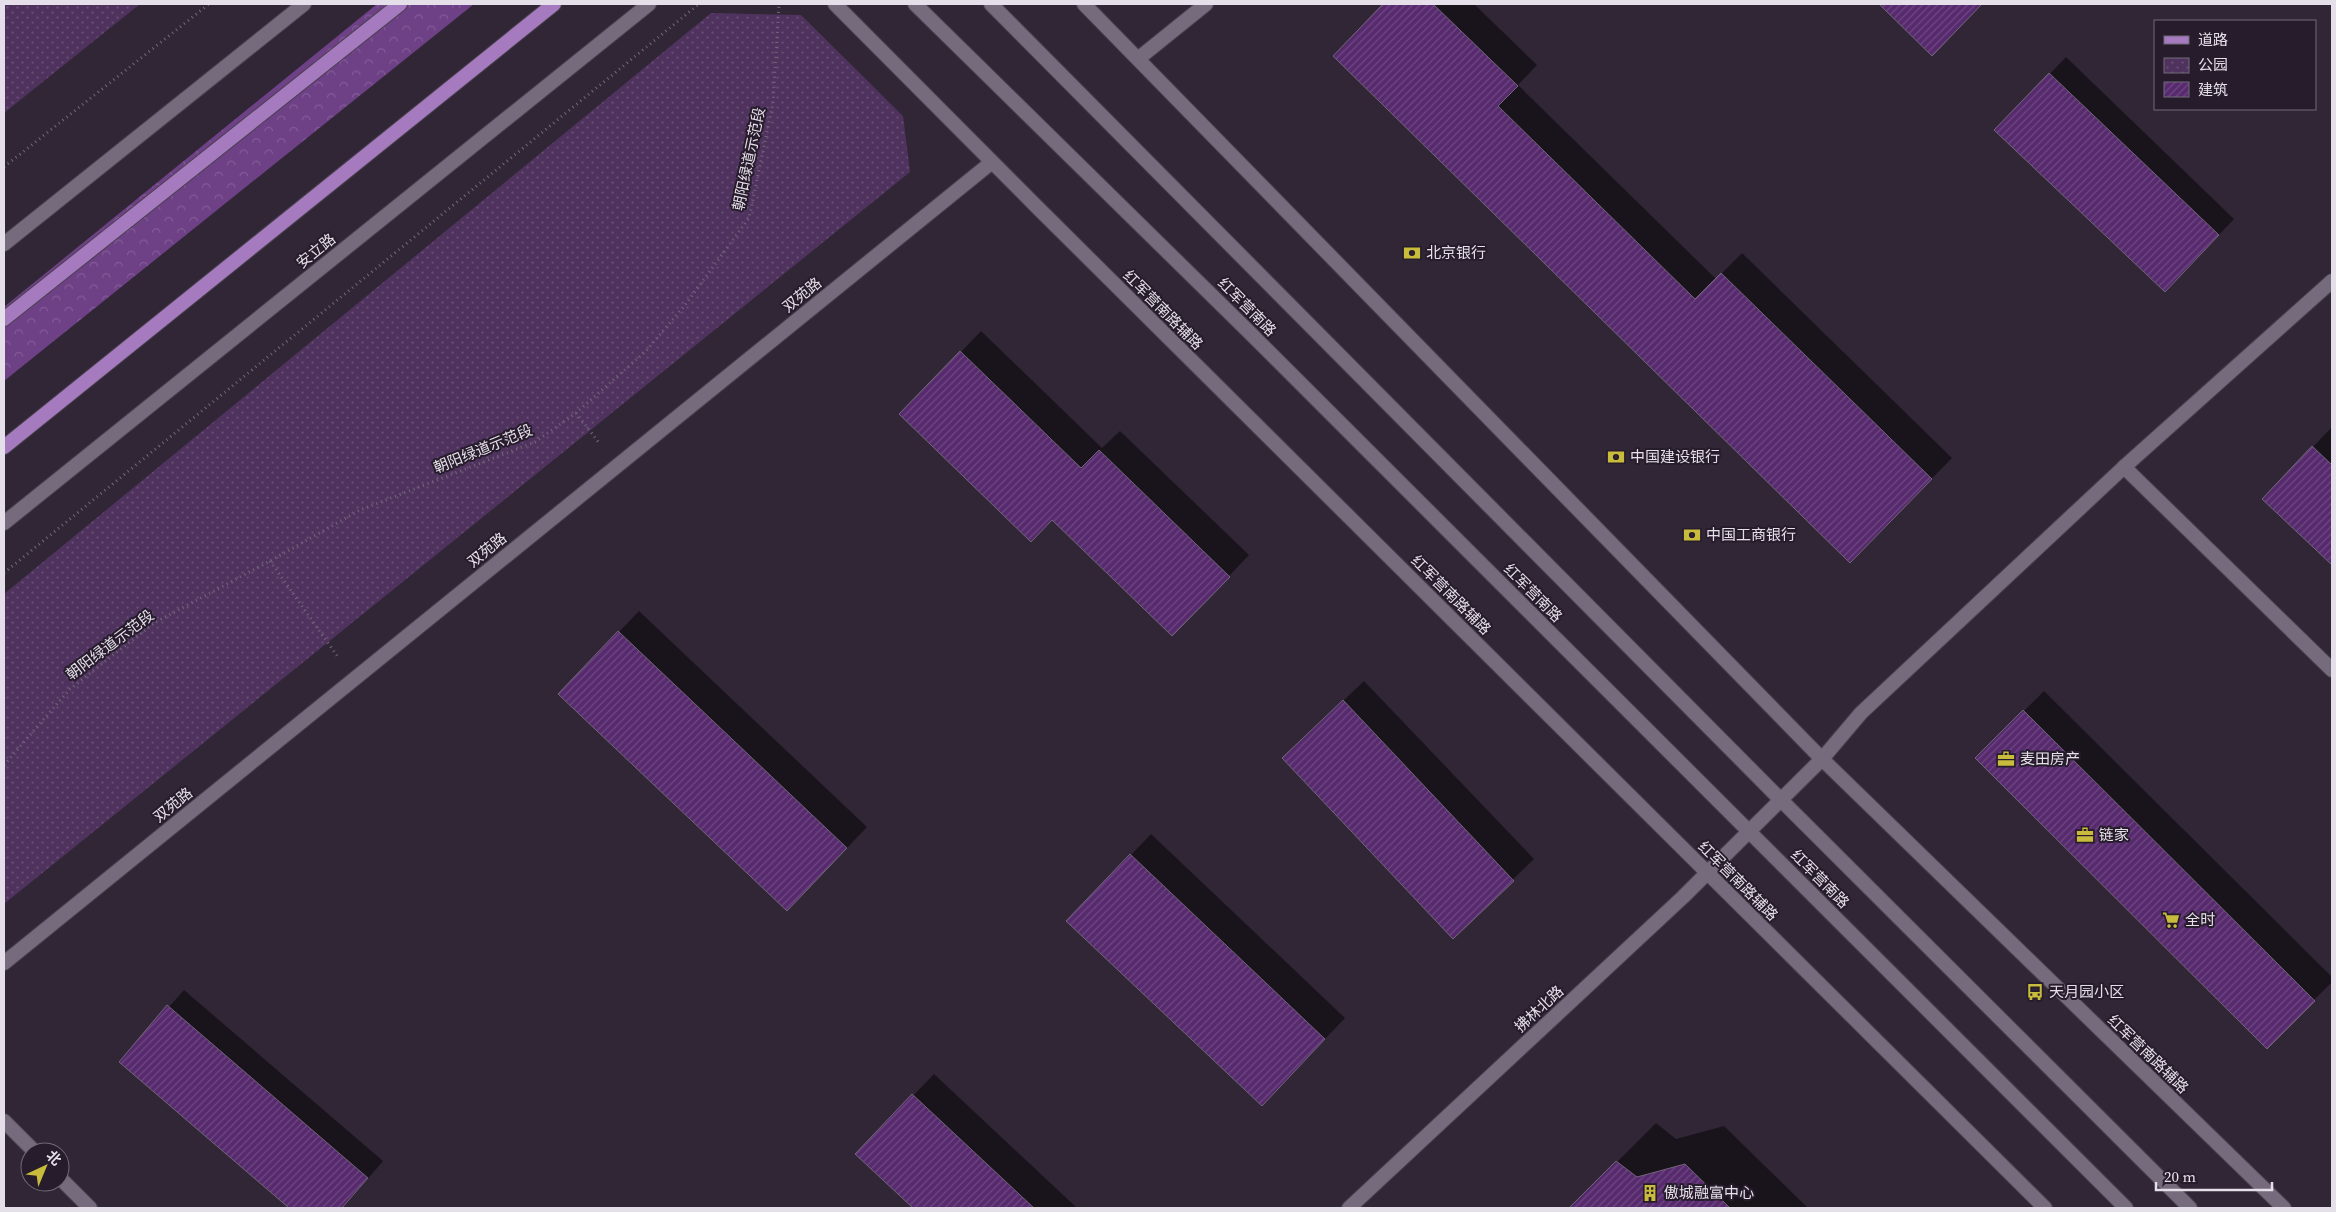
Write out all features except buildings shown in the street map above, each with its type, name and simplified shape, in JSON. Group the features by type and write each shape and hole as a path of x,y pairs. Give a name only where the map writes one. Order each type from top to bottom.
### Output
{"main road":[{"path":"4,319 400,4"},
{"path":"4,447 554,4"}],"street":[{"path":"4,244 304,4"},
{"name":"安立路","path":"4,523 649,4"},
{"name":"红军营南路辅路","path":"835,4 1707,874 2045,1208"},
{"name":"红军营南路","path":"915,4 1246,328 2126,1208"},
{"name":"红军营南路","path":"991,4 1781,800 2190,1208"},
{"name":"红军营南路辅路","path":"1084,4 1139,58 1822,759 2284,1208"},
{"path":"1139,58 1206,4"},
{"name":"双苑路","path":"4,963 992,162"},
{"name":"拂林北路","path":"1349,1208 1707,874 1822,759 1861,713 2124,467 2332,281"},
{"path":"2124,467 2332,670"},
{"path":"4,1121 24,1142"},
{"path":"70,1188 90,1208"}],"path":[{"path":"4,167 208,4"},
{"path":"4,573 699,4"},
{"name":"朝阳绿道示范段","path":"4,766 70,689 147,629 270,562 360,510 535,442 576,412 646,351 686,305 749,218 773,103 779,4"},
{"path":"576,412 616,466"},
{"path":"270,562 353,679"}],"green space":[{"path":"4,4 140,4 4,113"},
{"path":"377,4 474,4 4,381 4,307"},
{"path":"711,13 801,15 903,116 910,172 4,904 4,594"}],"place":[{"name":"北京银行","path":"1412,253"},
{"name":"中国建设银行","path":"1616,457"},
{"name":"中国工商银行","path":"1692,535"},
{"name":"麦田房产","path":"2006,759"},
{"name":"链家","path":"2085,835"},
{"name":"全时","path":"2171,920"},
{"name":"天月园小区","path":"2035,992"},
{"name":"傲城融富中心","path":"1650,1193"}]}
